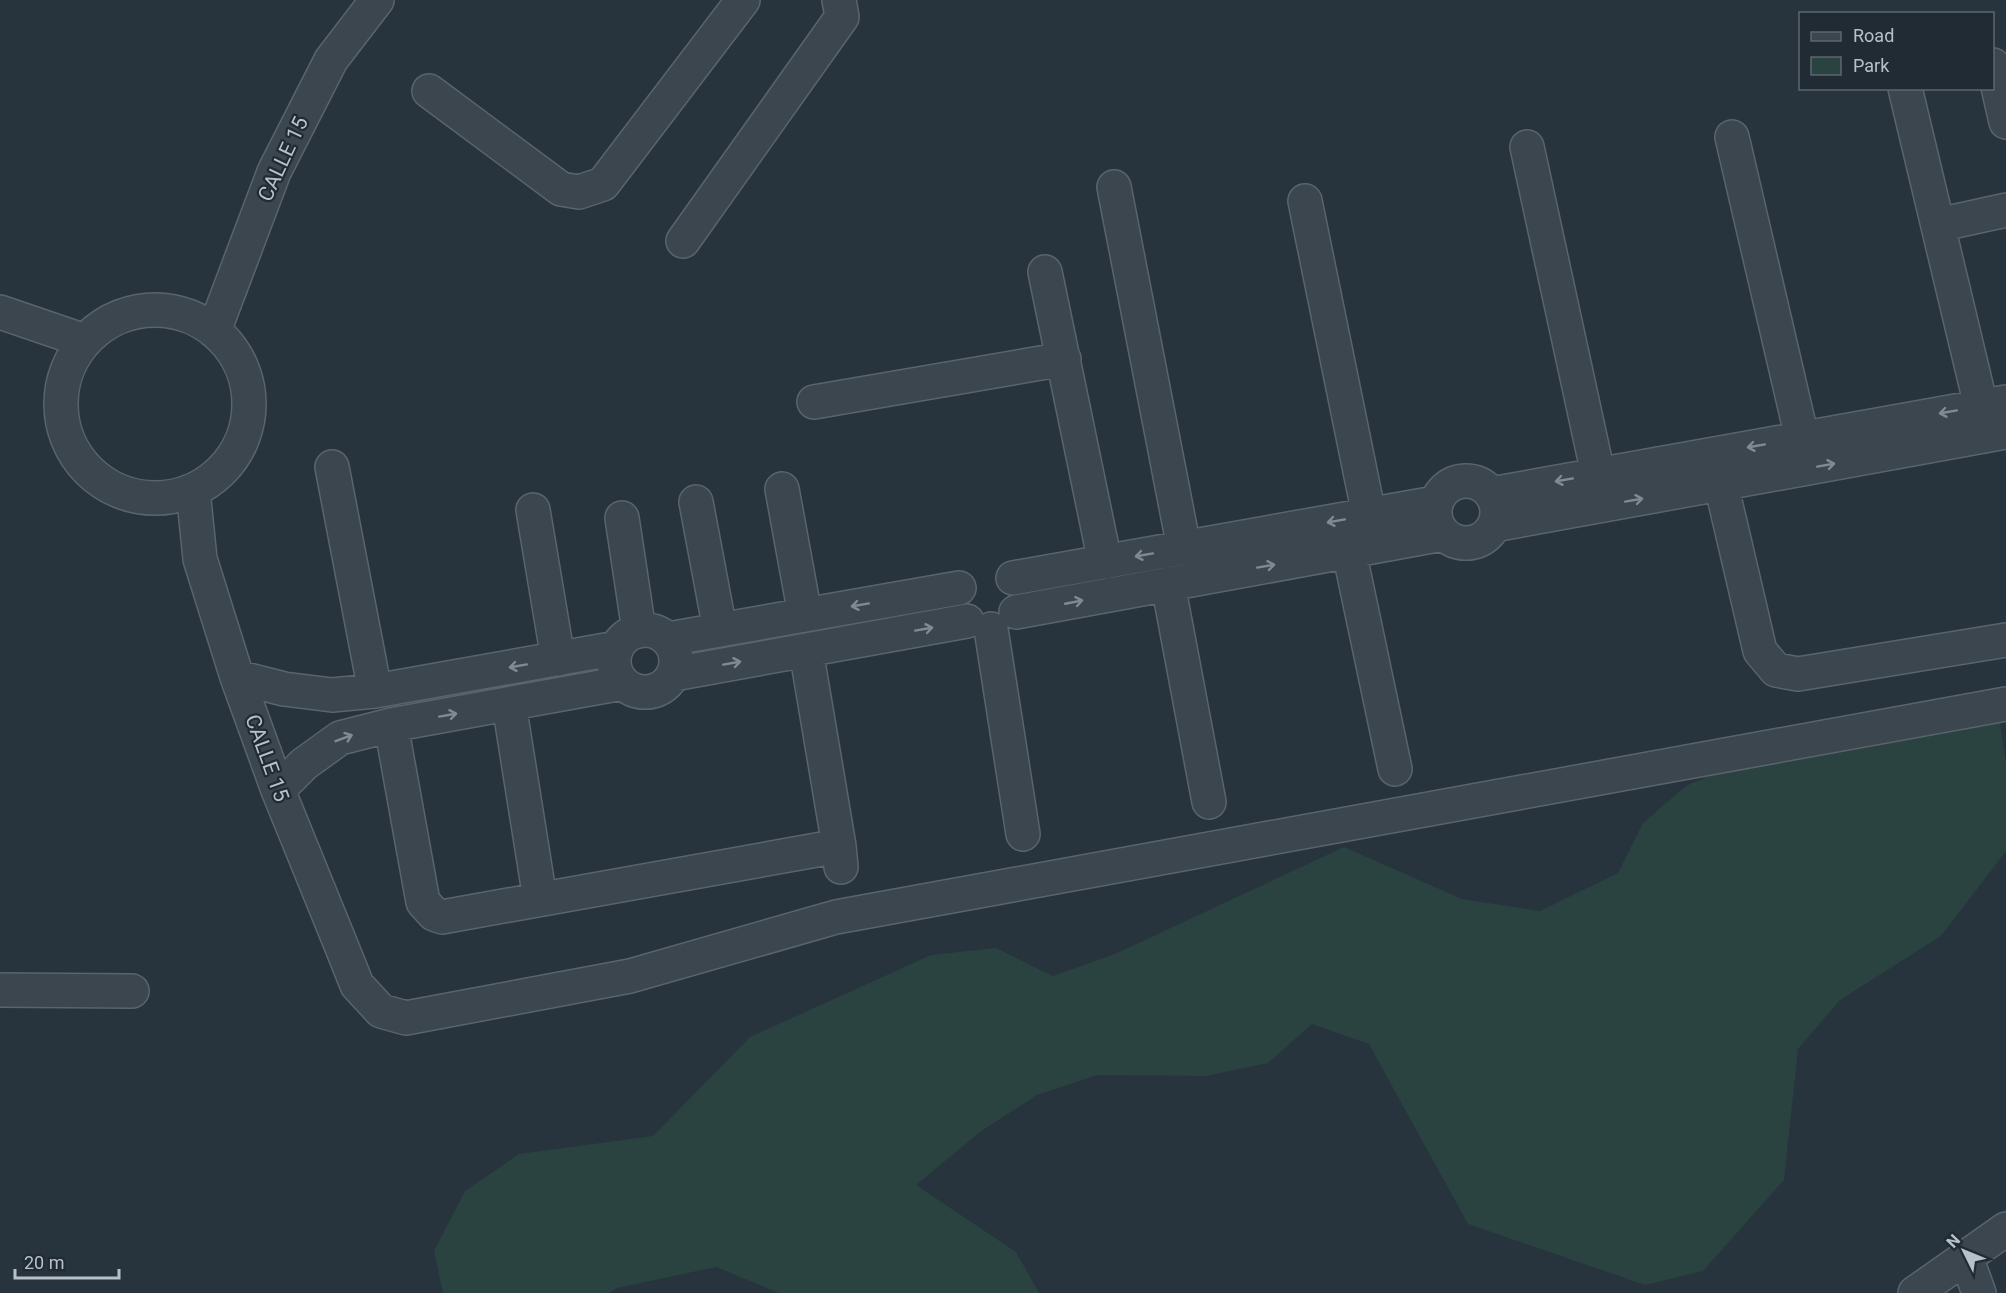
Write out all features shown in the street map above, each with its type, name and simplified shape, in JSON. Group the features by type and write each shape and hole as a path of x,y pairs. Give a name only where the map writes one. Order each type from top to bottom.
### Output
{"street":[{"name":"CALLE 15","path":"214,331 274,172 331,60 377,0"},
{"path":"429,91 561,189 579,192 603,184 743,0"},
{"path":"683,241 843,17 839,0"},
{"path":"1994,69 2006,122"},
{"path":"1492,509 1598,474 1994,404 1938,225 1905,90"},
{"path":"1732,136 1802,438"},
{"path":"1527,147 1598,474"},
{"path":"1114,187 1184,548"},
{"path":"1305,201 1368,515"},
{"path":"1938,225 2006,210"},
{"path":"1045,272 1105,562"},
{"path":"162,309 190,316 214,331 233,351 245,376 249,402 245,429 234,454 216,475 193,490 165,498 136,497 110,487 87,470 70,447 62,420 61,392 69,365 85,341 107,322 134,312 162,309"},
{"path":"0,312 85,341"},
{"path":"814,402 1064,359"},
{"path":"1492,509 1721,484 2006,432"},
{"path":"332,467 375,692"},
{"path":"1465,481 1484,486 1492,509 1488,534 1471,543 1451,540 1443,534 1435,520 1435,503 1447,487 1465,481"},
{"path":"1721,484 1760,651 1776,670 1798,674 2006,640"},
{"path":"782,489 805,615"},
{"name":"CALLE 15","path":"193,490 200,559 237,677 278,790 357,985 381,1011 406,1018 428,1016 630,976 836,917 2006,704"},
{"path":"696,502 720,630"},
{"path":"237,677 284,689 332,696 375,692 558,658 641,639 720,630 805,615 984,575 1105,562 1435,503"},
{"path":"533,510 558,658"},
{"path":"622,518 641,639"},
{"path":"674,674 806,650 991,621 1168,584 1443,534"},
{"path":"1349,551 1395,769"},
{"path":"984,575 1018,586 1020,594 991,621"},
{"path":"984,575 957,597 958,606 991,621"},
{"path":"1168,584 1209,802"},
{"path":"991,621 1023,834"},
{"path":"641,639 677,655 674,674 661,689 651,692 631,689 622,683 615,667 614,657 641,639"},
{"path":"391,725 423,902 434,914 442,917 540,899 840,856 806,650"},
{"path":"278,790 304,764 340,738 391,725 622,683"},
{"path":"509,704 540,899"},
{"path":"0,990 132,991"},
{"path":"1915,1293 2006,1228"},
{"path":"1966,1257 1979,1293"},
{"path":"1993,1293 2006,1289"}],"green space":[{"path":"1999,717 2006,763 2006,851 1941,936 1840,1000 1798,1049 1784,1180 1703,1271 1645,1285 1468,1224 1369,1044 1312,1024 1268,1063 1206,1076 1097,1075 1037,1095 980,1132 916,1185 1016,1252 1039,1293 779,1293 716,1267 617,1288 609,1293 443,1293 434,1251 465,1191 519,1154 653,1136 750,1037 931,955 996,948 1053,976 1115,954 1344,847 1462,899 1540,911 1618,873 1643,823 1686,786 1729,767"}]}
